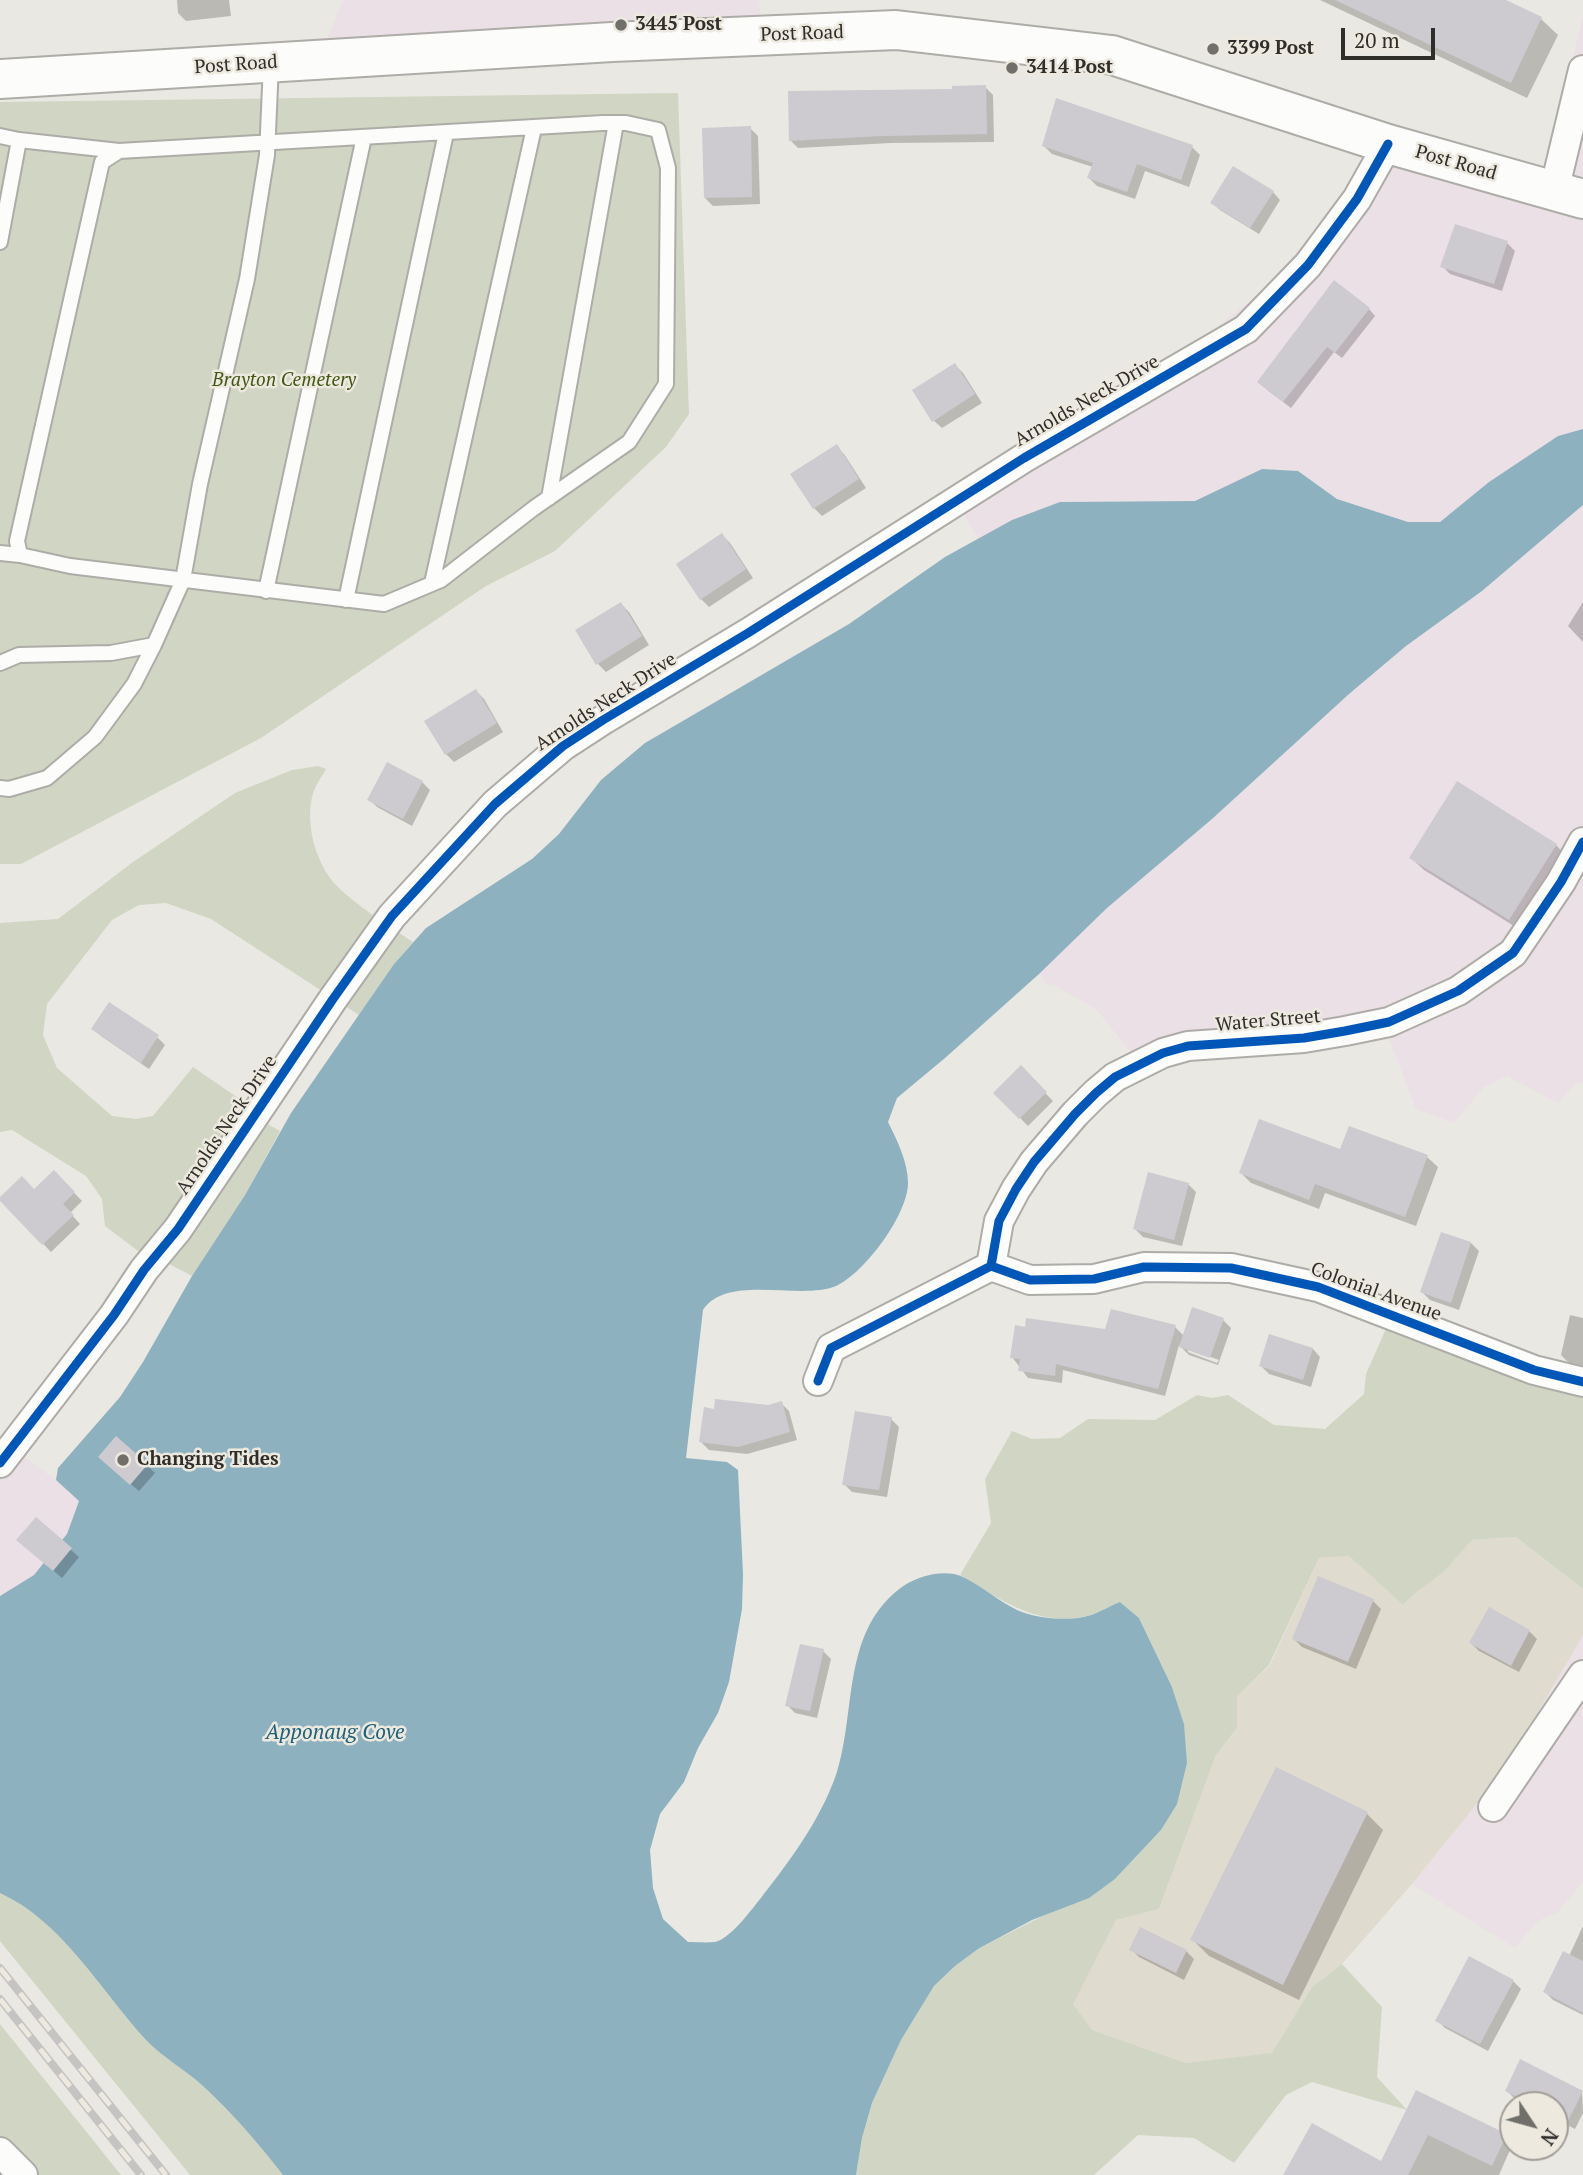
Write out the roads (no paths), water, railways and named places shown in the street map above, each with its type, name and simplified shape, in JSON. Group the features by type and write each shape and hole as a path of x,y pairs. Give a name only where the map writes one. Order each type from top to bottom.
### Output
{"main road":[{"name":"Post Road","path":"0,79 612,42 896,30 1112,55 1388,144 1569,195"}],"street":[{"path":"1569,195 1582,77"},
{"name":"Arnolds Neck Drive","path":"3,1453 50,1401 144,1270 178,1229 392,916 495,804 563,746 603,720 782,612 1012,465 1246,329 1308,265 1357,199 1388,144"},
{"name":"Water Street","path":"991,1266 999,1222 1016,1189 1034,1162 1075,1114 1115,1077 1163,1053 1188,1045 1304,1038 1345,1031 1388,1022 1458,991 1513,953 1561,882 1583,842"},
{"path":"818,1381 831,1348 991,1266"},
{"name":"Colonial Avenue","path":"991,1266 1030,1280 1094,1279 1144,1268 1173,1266 1241,1270 1318,1287 1534,1370 1583,1382"},
{"path":"1493,1807 1583,1675"},
{"path":"0,2152 23,2175"}],"lane":[{"path":"0,788 9,789 47,778 95,737 134,684 155,645 183,580 200,484 247,279 268,143 271,63"},
{"path":"549,498 615,123"},
{"path":"0,136 119,151 615,123 658,130 668,168 666,384 629,442 549,498 441,580 384,604 70,566 0,553"},
{"path":"432,583 534,128"},
{"path":"346,600 446,133"},
{"path":"266,591 364,138"},
{"path":"0,242 19,140"},
{"path":"20,555 18,541 102,162 119,151"},
{"path":"0,663 19,655 111,653 155,645"}],"water":[{"name":"Apponaug Cove","path":"1583,429 1583,505 1482,591 1406,646 1349,694 1212,819 1107,908 1039,974 897,1098 888,1122 906,1167 906,1196 893,1226 872,1256 836,1286 821,1290 746,1290 729,1293 714,1299 703,1310 686,1458 727,1462 738,1470 742,1609 729,1682 718,1713 698,1748 684,1782 660,1814 650,1850 653,1888 663,1919 688,1942 715,1942 736,1928 788,1863 824,1804 837,1772 854,1675 868,1629 880,1608 898,1590 929,1575 947,1573 963,1577 1010,1606 1034,1616 1064,1619 1083,1617 1120,1602 1139,1618 1172,1687 1184,1724 1187,1763 1177,1804 1161,1830 1115,1879 1089,1898 1032,1920 978,1949 934,1986 901,2040 872,2103 862,2138 856,2175 283,2175 215,2097 146,2040 62,1939 43,1921 0,1893 0,1596 34,1575 67,1534 79,1501 56,1480 58,1468 120,1397 192,1276 245,1195 291,1113 394,964 426,928 532,859 559,834 601,780 645,743 849,624 945,557 1012,520 1060,502 1195,501 1262,469 1298,471 1337,499 1408,522 1440,522 1489,482 1558,436"}],"railway":[{"path":"0,1968 166,2175"},
{"path":"0,1999 141,2175"}],"place":[{"name":"3445 Post","path":"621,25"},
{"name":"3399 Post","path":"1213,49"},
{"name":"3414 Post","path":"1012,68"},
{"name":"Changing Tides","path":"123,1460"}],"park label":[{"name":"Brayton Cemetery","path":"284,381"}]}
